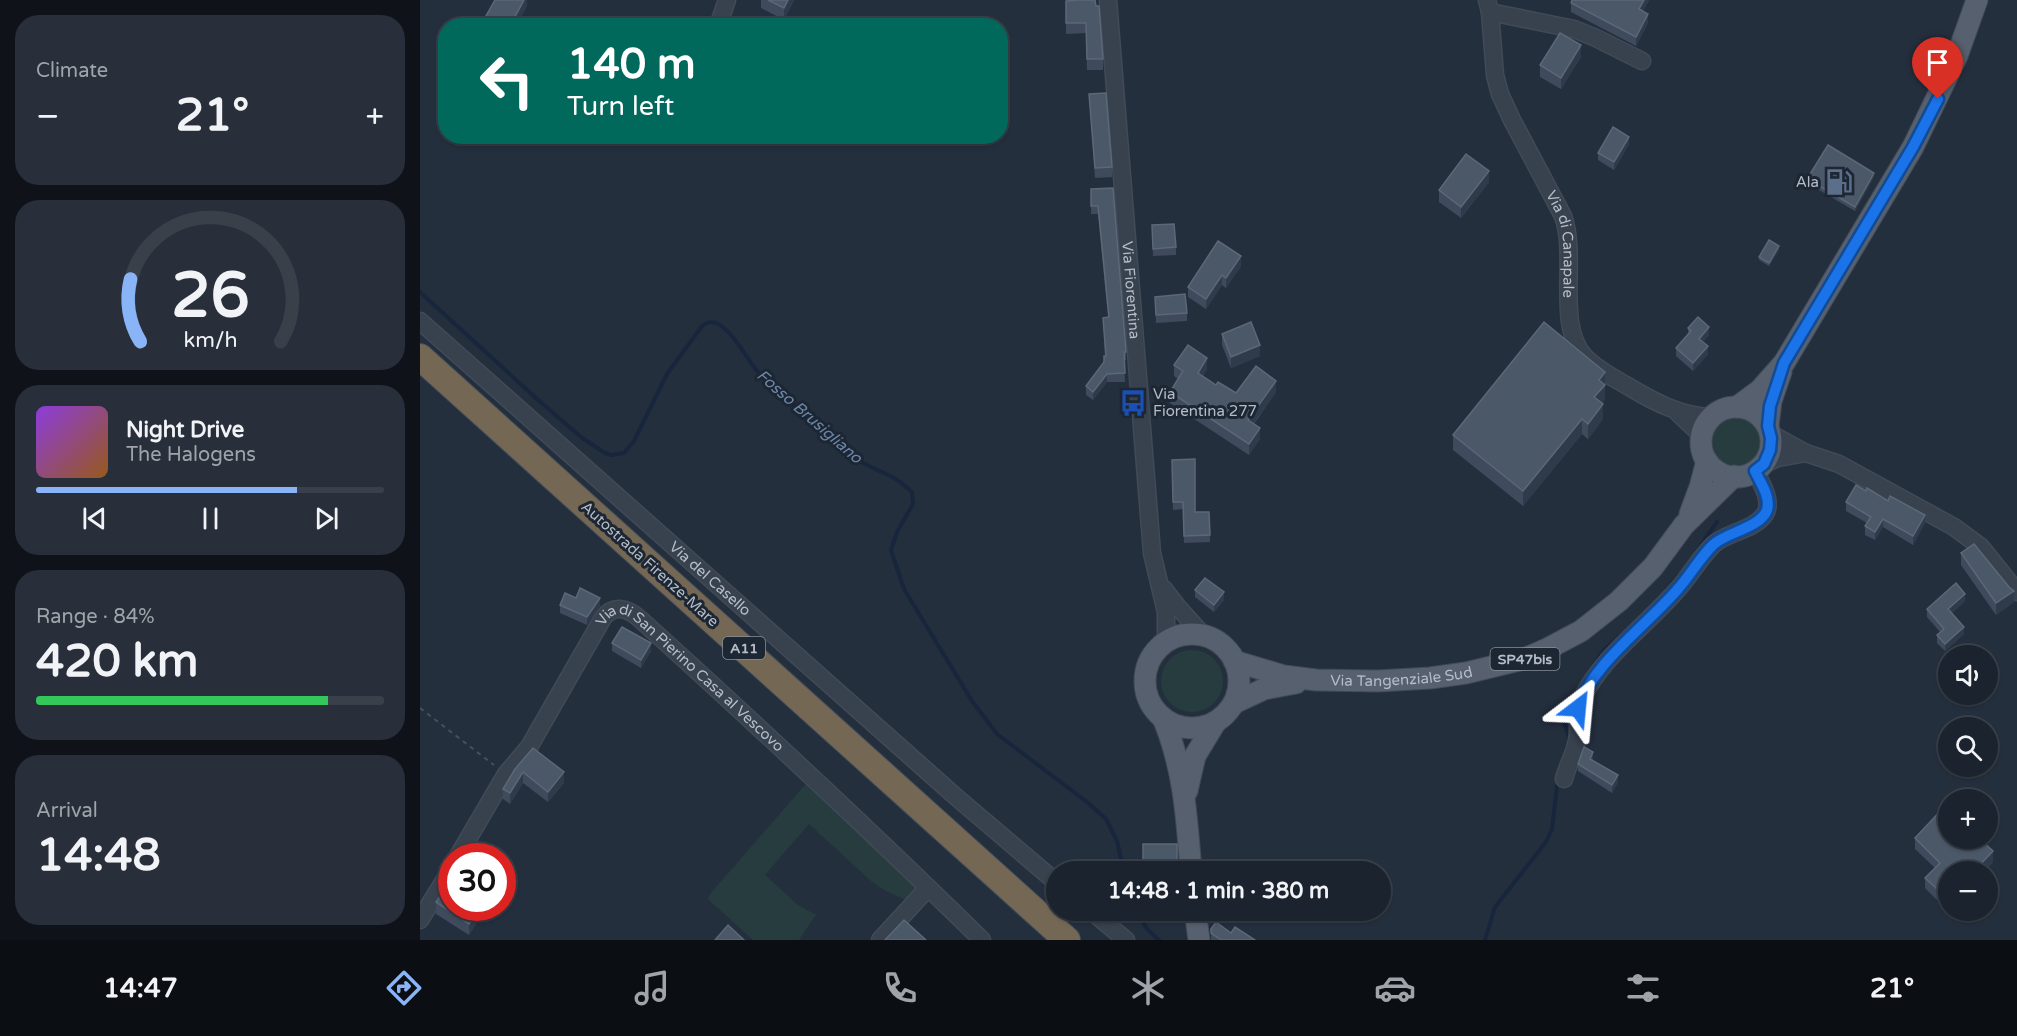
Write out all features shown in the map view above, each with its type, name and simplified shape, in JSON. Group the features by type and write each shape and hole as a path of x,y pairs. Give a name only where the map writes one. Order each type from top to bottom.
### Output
{"highway":[{"name":"Autostrada Firenze-Mare","path":"420,357 1067,940"},
{"name":"Autostrada Firenze-Mare","path":"420,380 1041,940"}],"main road":[{"path":"1737,407 1760,390 1784,363 1913,147 1957,56 1977,0"},
{"path":"1759,467 1770,450 1772,400 1784,363"},
{"path":"1702,436 1711,417 1725,408 1737,407 1755,412 1769,430"},
{"name":"Via Tangenziale Sud","path":"1684,525 1697,498 1707,461 1702,449 1702,436"},
{"path":"1707,461 1719,472 1734,477"},
{"name":"Via Tangenziale Sud","path":"1234,661 1284,676 1316,680 1378,681 1466,673 1524,659 1581,631 1619,602 1653,567 1684,525 1734,477 1745,476 1759,467"},
{"path":"1163,718 1184,728 1200,728 1215,723 1234,703 1239,686 1238,669 1230,654 1219,643 1204,636 1184,635 1166,643 1150,661 1145,684 1149,699 1163,718 1174,746 1186,800 1190,861"},
{"name":"Via Tangenziale Sud","path":"1234,703 1272,686 1316,680"},
{"path":"1186,800 1196,756 1215,723"},
{"path":"1196,921 1199,940"}],"street":[{"path":"721,18 727,0"},
{"name":"Via Fiorentina","path":"1108,0 1152,553 1167,619 1166,643"},
{"path":"1489,6 1574,29 1642,61"},
{"name":"Via di Canapale","path":"1489,6 1495,75 1500,94 1506,110 1568,229 1570,245 1569,310 1578,349 1605,372 1638,392 1677,411 1711,417"},
{"name":"Via del Casello","path":"420,321 1046,873"},
{"path":"1677,411 1702,436"},
{"path":"1769,430 1806,453 1839,464 1954,527 1981,547 2017,592"},
{"path":"1563,779 1577,741 1579,705 1607,661 1678,590 1713,545 1722,538 1757,521 1764,514 1767,510 1767,500 1759,467 1778,458 1806,453"},
{"name":"Via Fiorentina","path":"1158,580 1171,599 1204,636"},
{"name":"Via di San Pierino Casa al Vescovo","path":"466,843 506,774 528,747 603,618 611,610 621,608 640,619 773,739 982,940"},
{"path":"880,940 928,888"},
{"path":"420,920 438,891"},
{"path":"1103,921 1126,940"}],"path":[{"path":"420,708 506,774"}],"green space":[{"path":"1732,417 1742,417 1755,424 1762,437 1762,447 1755,460 1742,467 1732,467 1723,463 1716,456 1712,447 1712,437 1716,428 1723,421"},
{"path":"1192,650 1204,652 1214,659 1221,669 1223,681 1221,693 1214,703 1204,710 1192,712 1180,710 1170,703 1163,693 1161,681 1163,669 1170,659 1180,652"},
{"path":"810,779 917,887 906,900 884,890 871,881 809,824 765,875 798,905 818,916 815,916 799,940 753,940 708,899"}],"building":[{"path":"495,0 524,0 514,18 486,16"},
{"path":"768,0 788,0 784,8"},
{"path":"1095,0 1096,6 1099,6 1103,59 1087,59 1086,23 1066,23 1066,1"},
{"path":"1572,0 1644,0 1639,9 1648,14 1636,37 1571,3"},
{"path":"1560,33 1581,45 1561,78 1540,65"},
{"path":"1106,93 1112,167 1095,168 1089,94"},
{"path":"1613,127 1629,137 1614,162 1598,153"},
{"path":"1828,145 1874,173 1855,207 1807,179"},
{"path":"1466,154 1489,171 1461,207 1439,190"},
{"path":"1113,188 1126,352 1124,352 1125,373 1107,374 1093,392 1086,386 1106,356 1103,318 1109,317 1098,206 1091,206 1091,189"},
{"path":"1174,224 1176,247 1153,249 1152,225"},
{"path":"1769,240 1779,246 1769,263 1759,257"},
{"path":"1218,241 1241,256 1226,278 1222,275 1206,299 1188,287"},
{"path":"1185,294 1187,313 1156,315 1155,297"},
{"path":"1698,317 1709,327 1699,339 1708,346 1693,363 1676,348 1691,331 1688,328"},
{"path":"1251,322 1260,345 1231,357 1222,334"},
{"path":"1544,322 1605,372 1599,380 1605,385 1594,397 1603,404 1588,424 1582,419 1523,491 1453,435"},
{"path":"1188,345 1207,358 1198,373 1216,385 1218,382 1236,393 1256,366 1276,381 1248,420 1260,428 1249,444 1170,392 1183,371 1174,365"},
{"path":"1195,459 1195,512 1209,512 1210,535 1184,536 1183,502 1173,502 1172,460"},
{"path":"1856,485 1866,491 1867,488 1888,501 1890,496 1925,515 1913,536 1883,519 1875,532 1865,526 1871,517 1846,502"},
{"path":"1974,544 2014,591 1996,603 1961,553"},
{"path":"1205,578 1224,592 1214,605 1195,590"},
{"path":"1956,583 1965,594 1948,609 1964,627 1945,644 1937,635 1944,629 1927,609"},
{"path":"580,588 600,598 587,617 560,605 565,593 576,598"},
{"path":"622,627 651,643 641,660 612,643"},
{"path":"1584,747 1593,752 1590,759 1618,775 1612,785 1578,764"},
{"path":"533,748 564,772 548,792 523,772 510,793 503,789 515,769"},
{"path":"1938,814 1938,849 1991,849 1993,851 1984,861 1938,861 1915,838"},
{"path":"1143,844 1177,844 1177,861 1143,861"},
{"path":"1938,865 1937,889 1925,878"},
{"path":"904,920 926,940 885,940"},
{"path":"1216,922 1231,933 1235,927 1255,940 1221,940 1211,933"},
{"path":"728,925 744,940 715,940"}],"waterway":[{"name":"Fosso Brusigliano","path":"420,292 581,437 612,455 624,453 634,441 667,374 702,326 710,322 726,330 759,373 807,418 857,459 894,478 912,492 913,504 897,532 891,550 904,589 972,701 997,734 1106,819 1117,841 1122,861"},
{"path":"1697,551 1717,522"},
{"path":"1667,589 1680,574"},
{"path":"1570,740 1563,719 1565,709 1603,651 1633,624"},
{"path":"1485,940 1495,907 1546,842 1552,829 1558,778"},
{"name":"Fosso Brusigliano","path":"1142,921 1159,940"}],"place":[{"name":"Ala","path":"1839,182"},
{"name":"Via Fiorentina 277","path":"1133,403"}],"route":[{"path":"1578,708 1607,661 1678,590 1713,545 1722,538 1757,521 1767,510 1766,495 1755,471 1764,464 1770,450 1771,438 1768,426 1770,406 1784,363 1913,147 1938,99"}]}
